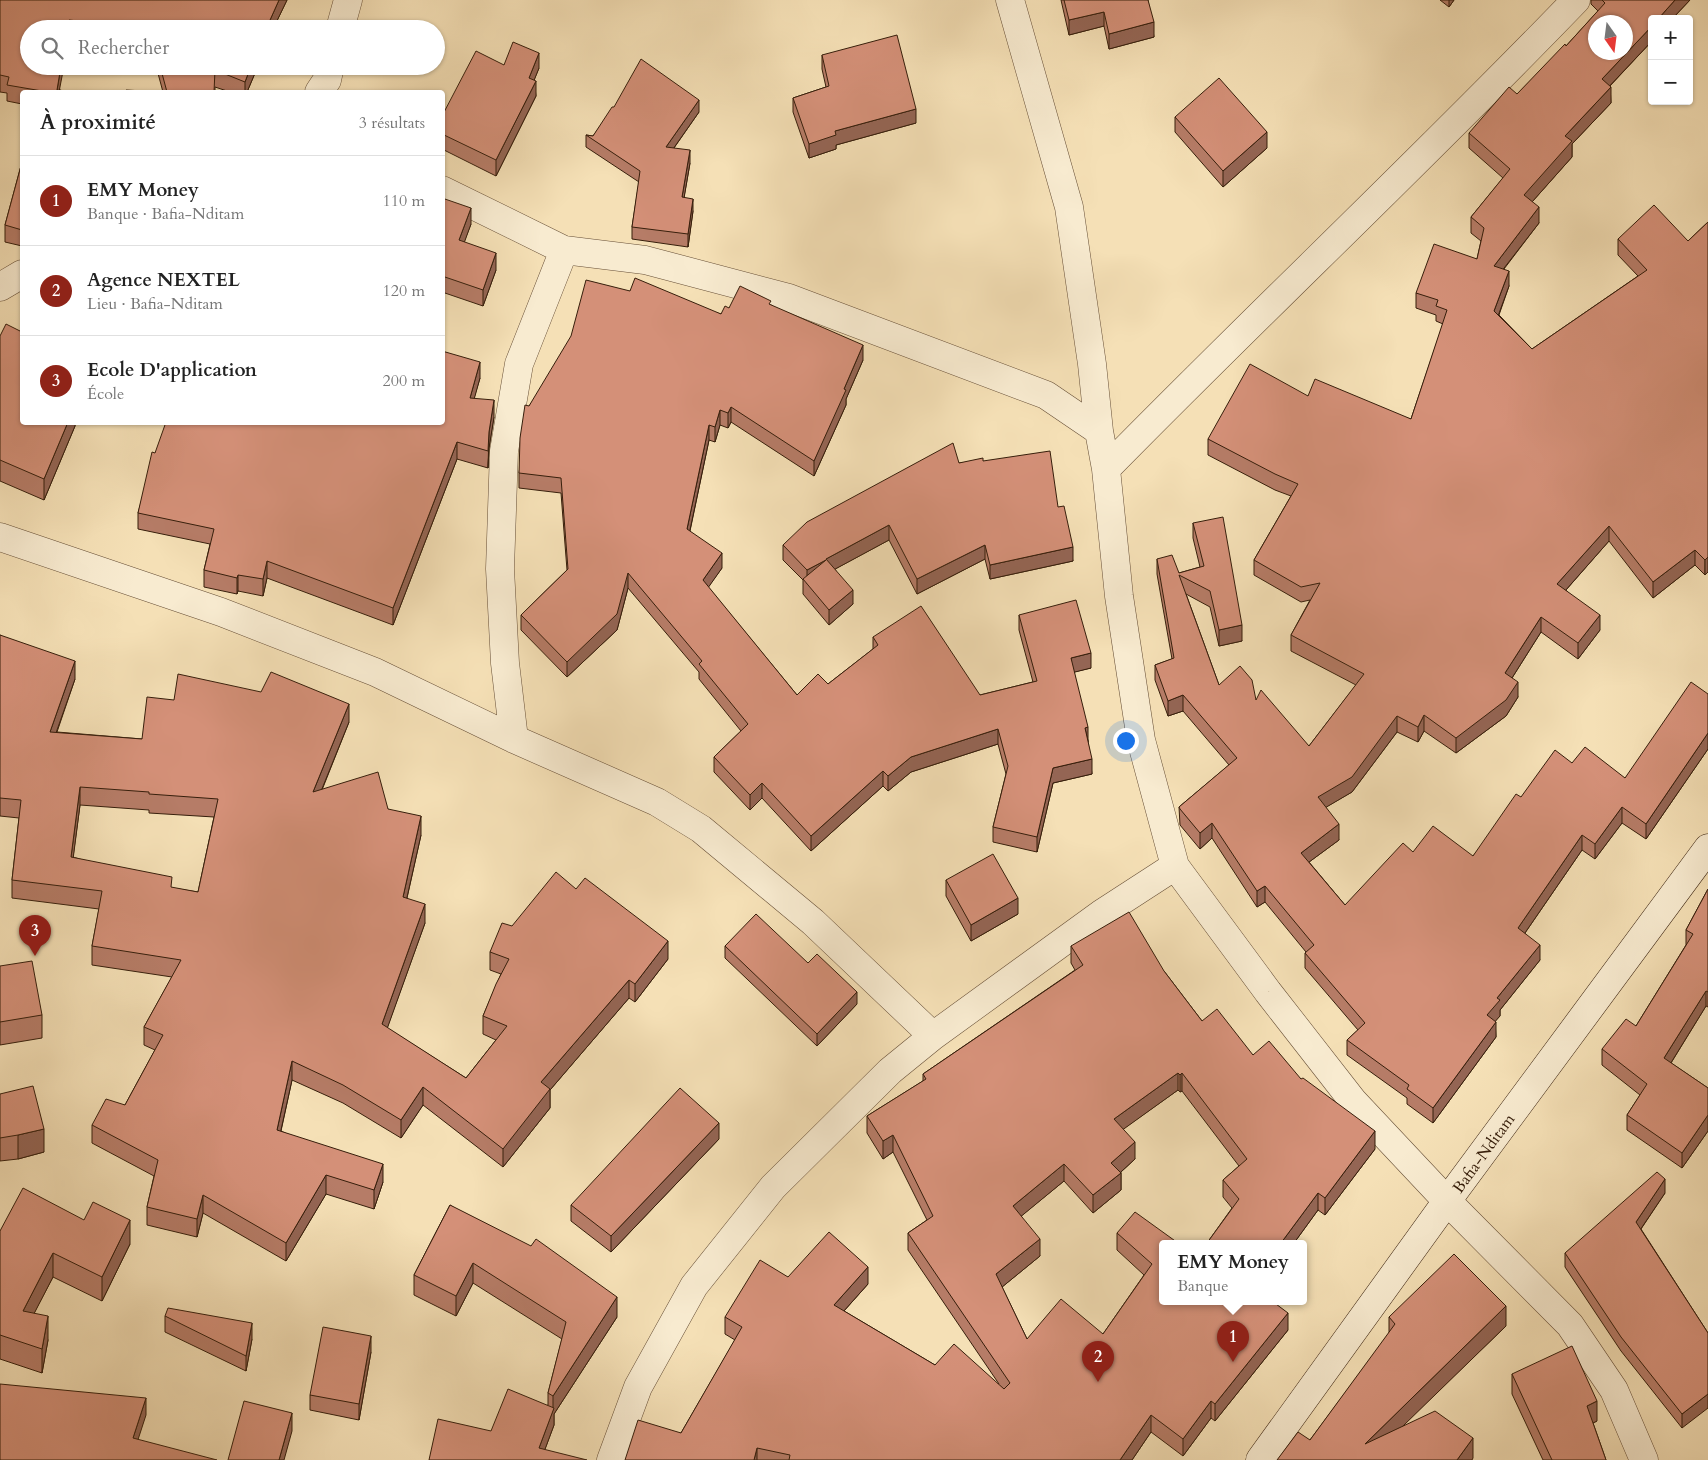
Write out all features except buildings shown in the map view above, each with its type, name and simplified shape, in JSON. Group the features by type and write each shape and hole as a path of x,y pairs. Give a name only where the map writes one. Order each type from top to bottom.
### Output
{"street":[{"path":"342,20 348,0"},
{"path":"1010,0 1069,207 1092,364 1099,431 1106,469 1119,596 1141,740 1175,866 1268,992 1353,1101 1448,1202 1570,1325 1614,1390 1644,1460"},
{"path":"1106,469 1171,402 1492,87 1576,0"},
{"path":"445,191 564,250 645,260 789,298 1046,395 1099,431"},
{"path":"514,739 505,663 500,569 504,451 519,364 564,250"},
{"path":"0,287 20,275"},
{"path":"0,537 221,612 375,672 514,739 657,802 701,829 813,922 933,1036"},
{"name":"Bafia-Nditam","path":"1260,1460 1708,848"},
{"path":"611,1460 638,1387 694,1286 773,1187 890,1071 933,1036 1101,914 1175,866"}],"place":[{"name":"Ecole D'application","path":"35,956"},
{"name":"EMY Money","path":"1233,1362"},
{"name":"Agence NEXTEL","path":"1098,1382"}]}
